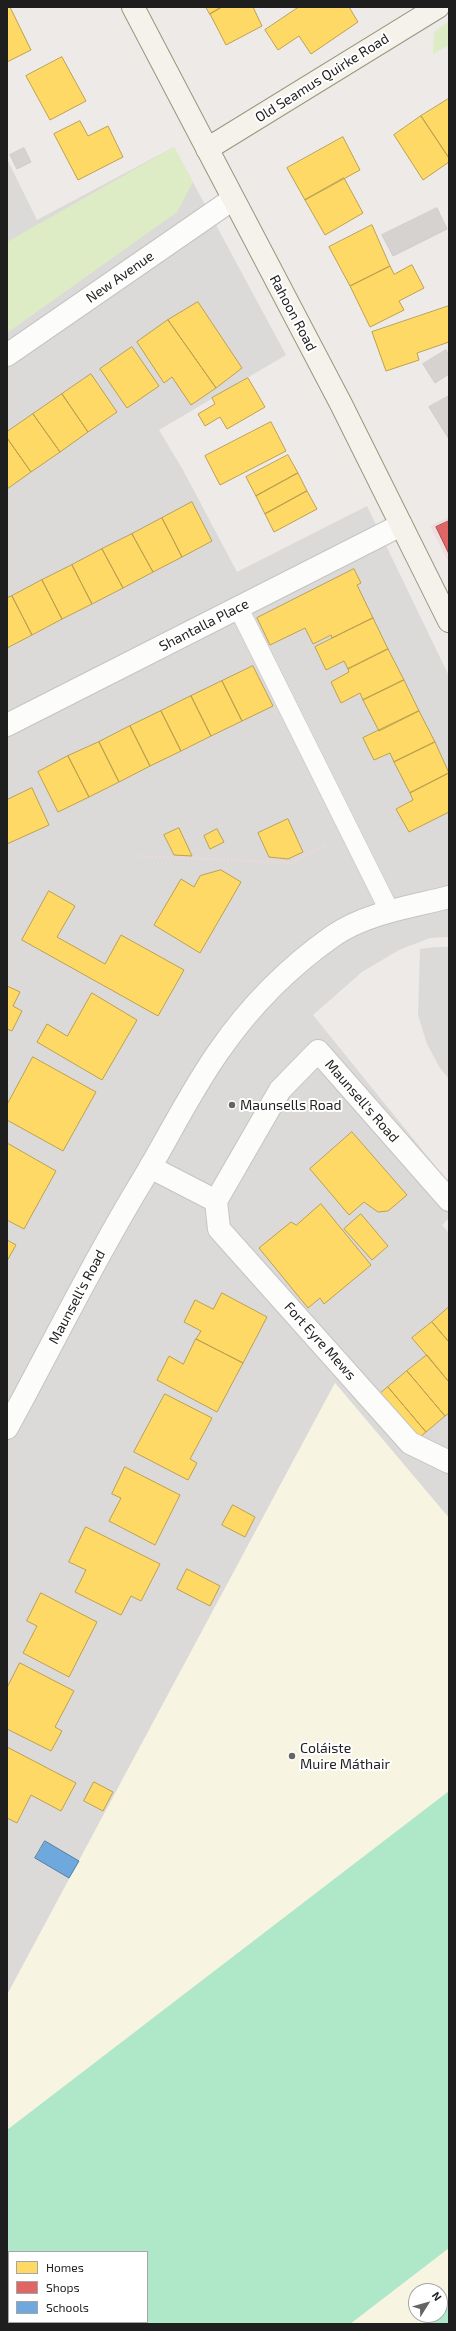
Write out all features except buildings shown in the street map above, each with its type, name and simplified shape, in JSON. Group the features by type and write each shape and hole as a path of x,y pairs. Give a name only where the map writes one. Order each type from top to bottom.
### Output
{"street":[{"name":"Rahoon Road","path":"133,7 341,404 449,621"},
{"name":"Old Seamus Quirke Road","path":"207,149 438,7"},
{"name":"New Avenue","path":"7,355 233,199"},
{"name":"Shantalla Place","path":"7,725 401,525"},
{"name":"Maunsell's Road","path":"7,1428 125,1208 220,1050 278,980 334,935 363,921 390,912 449,897"},
{"name":"Maunsell's Road","path":"216,1201 280,1090 318,1051 449,1200"},
{"path":"150,1167 216,1201"},
{"name":"Fort Eyre Mews","path":"216,1201 219,1229 410,1443 449,1462"}],"lane":[{"path":"238,607 390,912"}],"path":[{"path":"139,856 292,863 350,832"}],"shaded area":[{"path":"174,147 286,355 159,430 183,470 237,572 367,506 449,676 449,937 430,938 399,950 362,972 313,1015 449,1183 449,1218 442,1225 449,1233 449,1518 335,1383 7,1995 7,159 37,220"},
{"path":"449,517 449,563 430,526"},
{"path":"449,947 449,1079 440,1068 427,1044 418,1015 420,949"},
{"name":"Coláiste Muire Máthair","path":"335,1383 449,1518 449,2324 7,2324 7,1995"}],"green space":[{"path":"449,21 449,45 433,54 434,32"},
{"path":"174,147 193,182 177,212 7,333 7,242"},
{"path":"449,1791 449,2248 350,2324 31,2324 30,2323 148,2323 148,2251 8,2251 8,2294 7,2130"},
{"path":"449,2305 449,2324 424,2324 448,2323"}],"place":[{"name":"Maunsells Road","path":"232,1105"},
{"name":"Coláiste Muire Máthair","path":"292,1756"}]}
